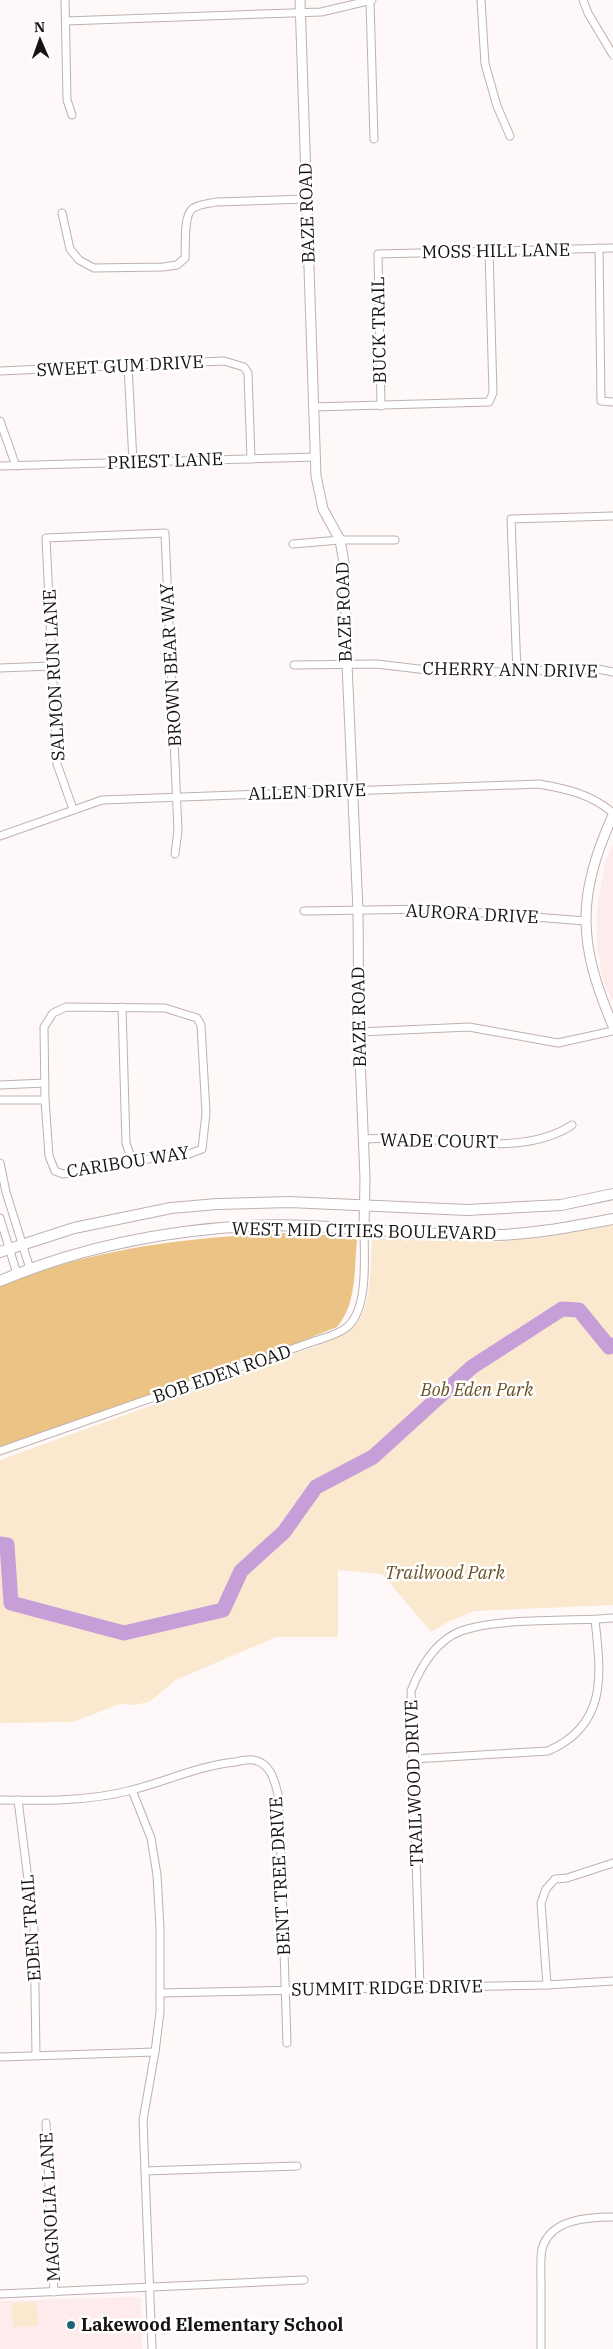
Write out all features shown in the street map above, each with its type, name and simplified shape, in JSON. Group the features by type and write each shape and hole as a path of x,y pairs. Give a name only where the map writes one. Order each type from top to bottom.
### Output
{"main road":[{"name":"WEST MID CITIES BOULEVARD","path":"5,1251 74,1228 170,1208 262,1202 467,1210 561,1205 613,1194"},
{"name":"WEST MID CITIES BOULEVARD","path":"0,1281 30,1269 132,1240 182,1232 255,1226 498,1235 613,1219"}],"street":[{"path":"65,0 67,100 72,115"},
{"name":"BAZE ROAD","path":"300,0 315,457 318,493 340,540 345,569 347,664 358,911 364,1230"},
{"path":"66,21 300,13 336,10 371,0 374,139"},
{"path":"481,0 485,64 497,106 510,136"},
{"path":"583,0 588,14 613,55"},
{"path":"62,213 70,249 79,260 94,268 163,267 177,265 185,258 187,218 192,209 202,204 306,199"},
{"path":"599,248 601,401 613,402"},
{"name":"MOSS HILL LANE","path":"378,254 613,248"},
{"path":"314,407 489,402 492,393 489,251"},
{"name":"BUCK TRAIL","path":"378,254 381,406"},
{"name":"SWEET GUM DRIVE","path":"0,372 224,361 240,366 248,373 251,458"},
{"path":"128,365 133,462"},
{"path":"0,421 16,466"},
{"name":"PRIEST LANE","path":"0,466 315,457"},
{"path":"517,672 511,519 613,516"},
{"name":"BROWN BEAR WAY","path":"46,538 165,533 178,831 175,854"},
{"name":"SALMON RUN LANE","path":"46,538 57,764 73,809"},
{"path":"293,544 340,540 395,540"},
{"name":"CHERRY ANN DRIVE","path":"294,665 377,664 452,673 598,669 613,672"},
{"path":"0,668 52,666"},
{"name":"ALLEN DRIVE","path":"0,836 102,800 176,796 539,784 567,789 586,796 613,814"},
{"path":"613,814 591,872 586,921 587,944 593,973 613,1026"},
{"name":"AURORA DRIVE","path":"304,911 431,909 586,921"},
{"path":"0,1100 45,1100 44,1027 53,1012 66,1007 122,1007 126,1143 132,1161"},
{"name":"CARIBOU WAY","path":"45,1100 49,1156 54,1171 63,1174 132,1161 189,1154 202,1148 206,1113 201,1025 197,1018 165,1008 122,1007"},
{"path":"359,1032 469,1027 558,1043 613,1031"},
{"path":"0,1085 45,1084"},
{"name":"WADE COURT","path":"363,1139 411,1138 494,1144 544,1138 572,1125"},
{"path":"0,1162 1,1174 30,1269"},
{"path":"0,1218 5,1251 17,1274"},
{"name":"BOB EDEN ROAD","path":"0,1451 312,1342 347,1327 355,1318 362,1297 364,1230"},
{"name":"TRAILWOOD DRIVE","path":"420,1988 411,1691 418,1671 428,1657 444,1642 460,1632 489,1626 613,1618"},
{"path":"413,1759 548,1751 565,1744 576,1734 595,1706 600,1666 595,1620"},
{"name":"BENT TREE DRIVE","path":"0,1800 91,1796 132,1790 191,1770 218,1764 253,1760 265,1765 272,1774 279,1798 287,2043"},
{"path":"132,1790 151,1838 157,1875 160,1928 160,1993 156,2052 143,2120 152,2349"},
{"name":"EDEN TRAIL","path":"18,1800 34,1927 36,2055"},
{"path":"546,1985 541,1903 546,1889 555,1879 613,1863"},
{"name":"SUMMIT RIDGE DRIVE","path":"160,1993 613,1982"},
{"path":"0,2057 156,2052"},
{"name":"MAGNOLIA LANE","path":"46,2123 54,2292"},
{"path":"145,2171 297,2166"},
{"path":"541,2349 541,2264 542,2250 547,2238 570,2222 597,2217 613,2217"},
{"path":"0,2294 304,2280"}],"shaded area":[{"path":"613,844 613,1002 604,983 597,947 597,909 605,863"},
{"path":"289,1233 351,1236 357,1240 355,1274 351,1297 348,1308 337,1327 269,1354 0,1448 0,1286 71,1262 142,1247 215,1238"},
{"name":"Lakewood Elementary School","path":"141,2297 142,2349 0,2349 0,2301"}],"green space":[{"name":"Bob Eden Park","path":"613,1225 613,1605 475,1611 448,1622 431,1632 382,1574 338,1570 338,1637 276,1637 176,1680 149,1702 134,1705 120,1704 73,1722 0,1723 0,1460 322,1344 346,1332 353,1327 364,1309 369,1285 372,1238 499,1242"},
{"path":"37,2302 38,2326 13,2327 12,2303"}],"waterway":[{"path":"0,1544 7,1545 11,1603 124,1633 223,1610 241,1571 284,1532 316,1487 373,1457 472,1367 562,1309 579,1310 609,1347 613,1345"}],"place":[{"name":"Lakewood Elementary School","path":"71,2325"}],"park label":[{"name":"Trailwood Park","path":"445,1573"}]}
